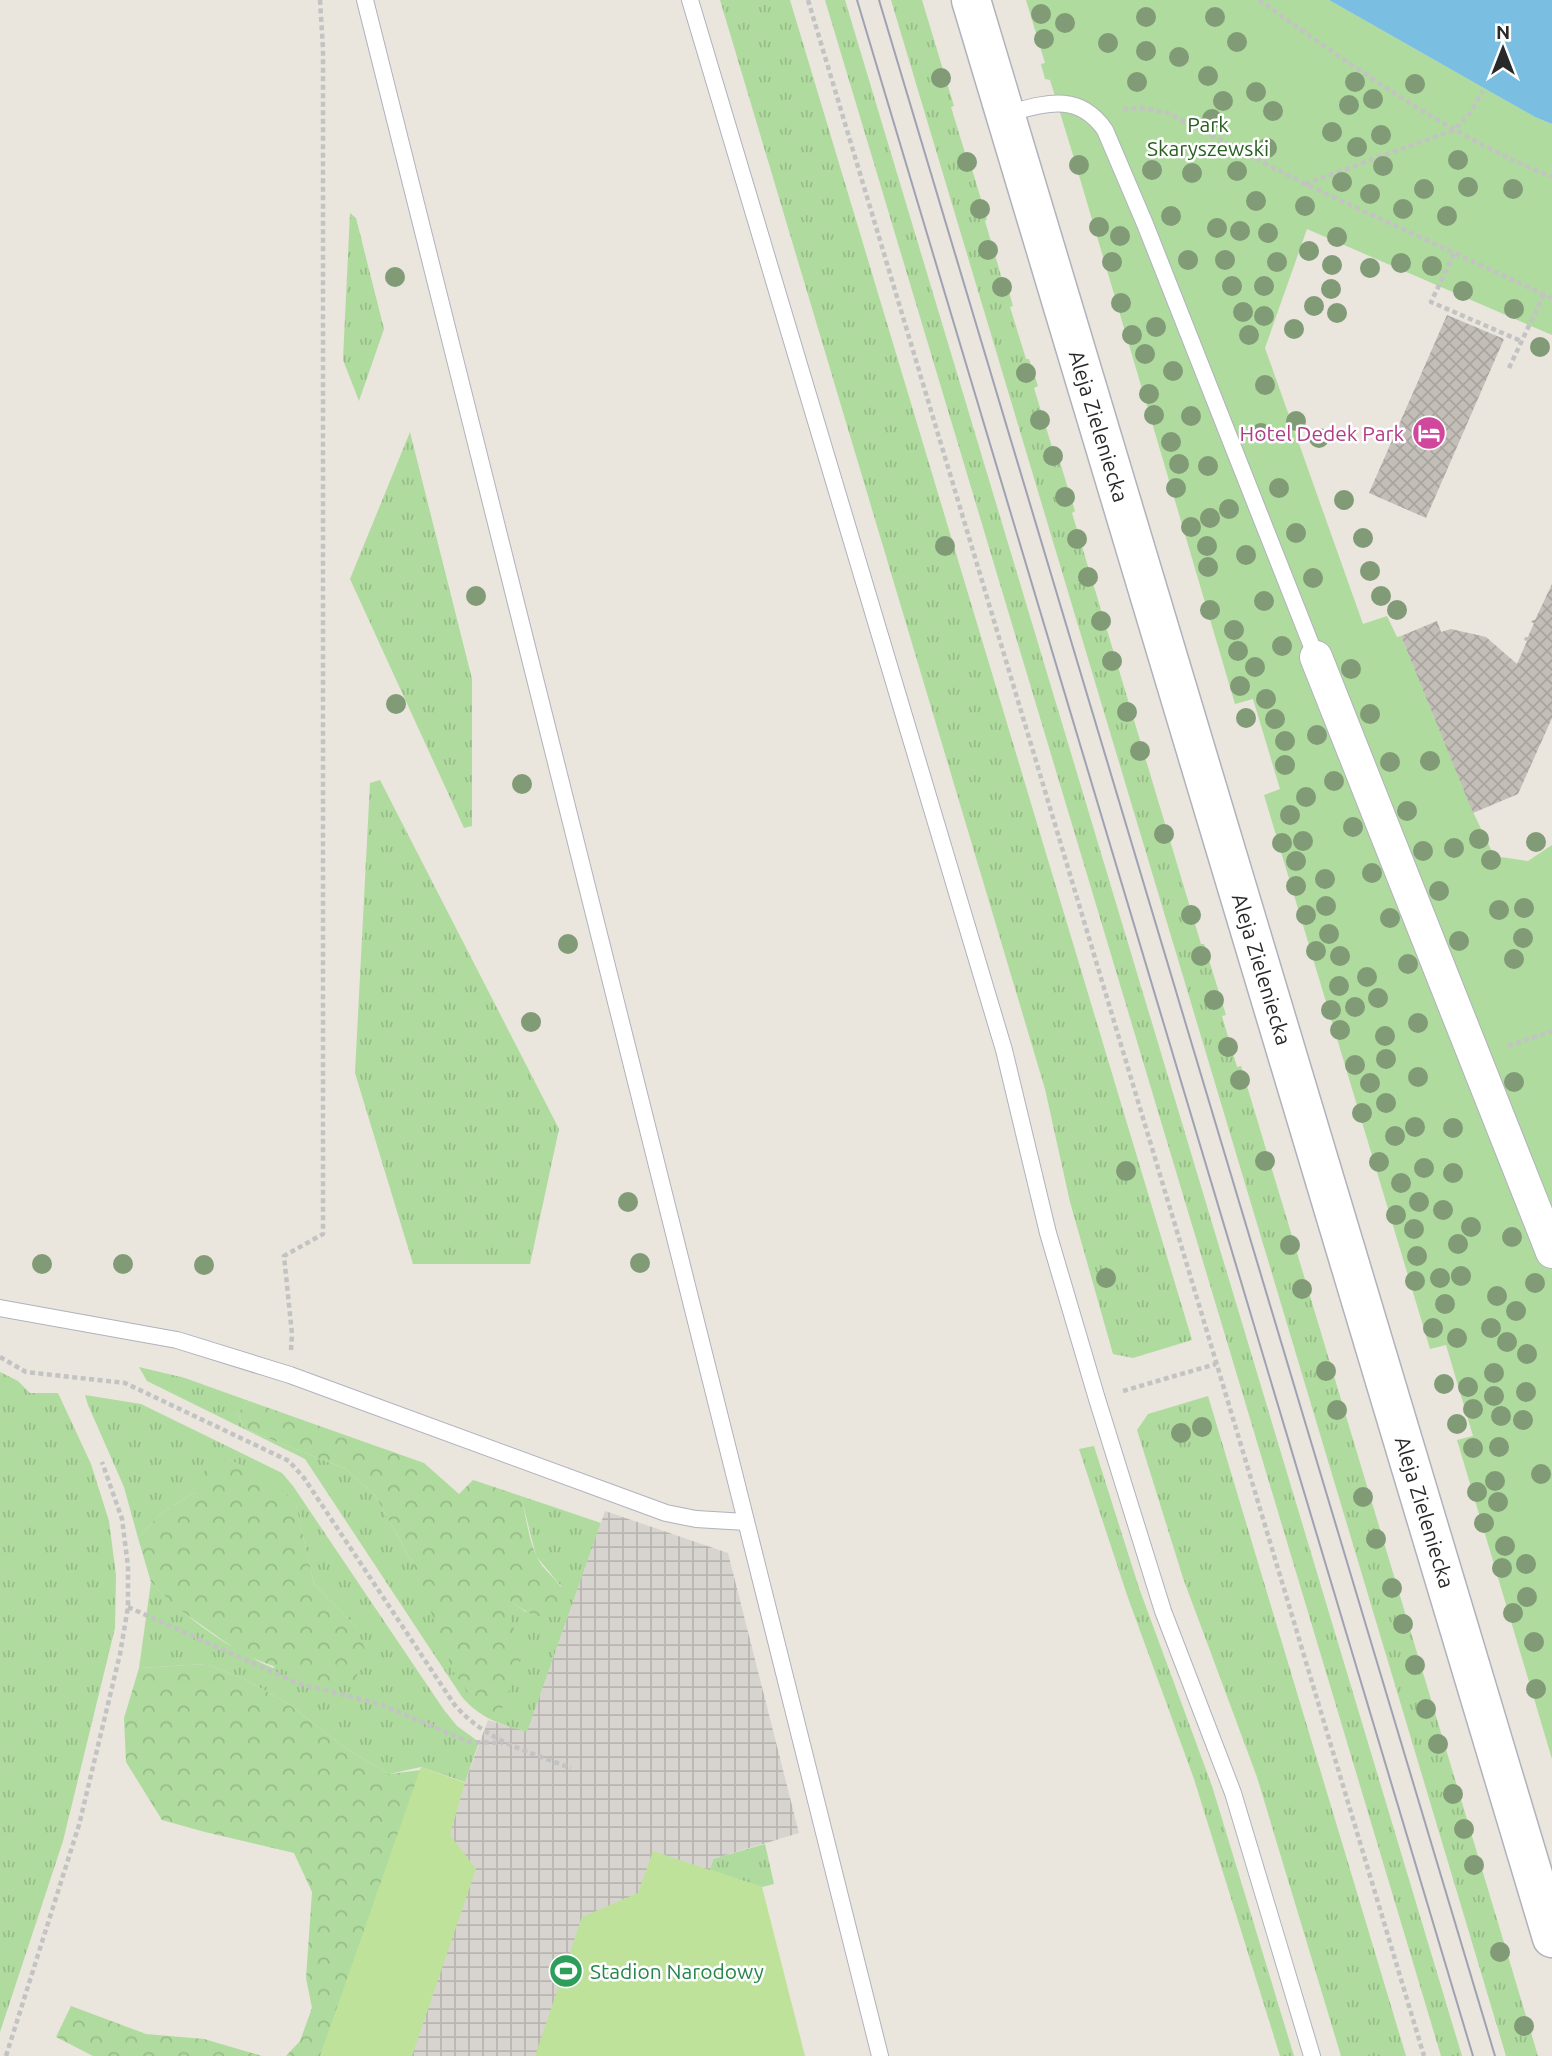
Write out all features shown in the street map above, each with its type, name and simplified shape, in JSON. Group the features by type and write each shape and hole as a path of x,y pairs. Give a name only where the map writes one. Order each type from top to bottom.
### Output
{"street":[{"name":"Aleja Zieleniecka","path":"971,0 1552,1938"},
{"path":"1316,657 1552,1252"}],"lane":[{"path":"365,0 880,2056"},
{"path":"690,0 1004,1050 1048,1233 1097,1399 1164,1611 1233,1793 1312,2056"},
{"path":"1005,114 1046,104 1067,104 1088,110 1097,118 1113,147 1145,224 1316,657"},
{"path":"0,1308 177,1340 290,1375 666,1513 696,1519 746,1522"}],"path":[{"path":"290,1375 292,1334 284,1256 323,1234 323,49 320,0"},
{"path":"808,0 1424,2056"},
{"path":"1259,0 1342,58 1454,130 1552,177"},
{"path":"1304,184 1454,130 1470,113 1483,91"},
{"path":"1097,118 1123,109 1142,108 1168,113 1304,184 1552,298"},
{"path":"1454,254 1432,302 1521,341"},
{"path":"1509,368 1544,294"},
{"path":"1474,1058 1552,1031"},
{"path":"0,1357 26,1372 125,1383 289,1461 304,1478 467,1720 504,1743 571,1768"},
{"path":"1138,1387 1216,1364"},
{"path":"6,2056 79,1825 120,1654 128,1607 128,1566 122,1519 102,1462"},
{"path":"128,1607 297,1683 380,1704 469,1742 504,1743"}],"green space":[{"path":"720,0 790,0 1192,1340 1133,1358 1113,1354 1070,1202 1045,1089"},
{"path":"825,0 845,0 1462,2056 1441,2056"},
{"path":"891,0 922,0 954,106 951,107 987,219 985,221 1002,279 1005,278 1013,306 1010,307 1026,359 1029,359 1038,386 1034,388 1075,511 1072,513 1201,944 1204,944 1226,1015 1222,1016 1237,1067 1241,1066 1538,2056 1506,2056"},
{"name":"Park Skaryszewski","path":"1026,0 1329,0 1535,117 1552,124 1552,335 1307,229 1265,348 1363,624 1387,616 1397,637 1401,636 1473,812 1494,856 1528,861 1552,845 1552,1759 1457,1440 1473,1436 1446,1345 1430,1349 1264,795 1280,789 1253,699 1235,704 1073,155 1050,80 1045,79 1041,64 1045,63"},
{"path":"350,213 356,218 384,329 359,401 343,360"},
{"path":"410,432 472,679 472,826 464,828 350,579"},
{"path":"380,780 559,1129 530,1264 413,1264 355,1073 370,783"},
{"path":"139,1367 185,1378 249,1401 237,1414 245,1429 346,1469 375,1495 413,1564 505,1597 526,1612 561,1586 536,1556 521,1496 601,1523 527,1733 484,1715 462,1697 305,1459 147,1381"},
{"path":"0,1372 18,1381 30,1393 58,1393 91,1464 109,1521 116,1575 115,1628 63,1841 0,2032"},
{"path":"85,1395 141,1404 282,1473 444,1710 457,1726 479,1742 465,1782 421,1767 389,1774 344,1747 287,1703 246,1680 206,1664 139,1668 151,1582 178,1608 208,1631 273,1668 357,1628 314,1584 296,1506 195,1492 161,1513 138,1538 124,1487"},
{"path":"1208,1396 1406,2056 1341,2056 1257,1777 1183,1578 1137,1430 1148,1414"},
{"path":"249,1401 424,1463 459,1494 473,1480 521,1496 533,1548 563,1595 558,1616 550,1617 530,1613 505,1598 522,1657 500,1714 478,1706 453,1671 413,1564 375,1495 346,1469 245,1429 237,1414"},
{"path":"1094,1446 1139,1588 1212,1786 1294,2056 1280,2056 1194,1779 1127,1595 1079,1449"},
{"path":"227,1458 274,1481 296,1505 314,1584 357,1628 368,1658 353,1682 325,1686 242,1654 176,1607 151,1582 138,1538 161,1513 195,1492 207,1466"},
{"path":"206,1664 246,1680 287,1703 344,1747 389,1774 421,1770 412,2056 286,2056 300,2041 312,2008 306,1978 312,1892 294,1853 162,1820 126,1762 124,1718 139,1668"},
{"name":"Stadion Narodowy","path":"421,1767 762,1887 805,2056 320,2056"},
{"path":"765,1844 774,1884 762,1887 710,1870 713,1859"},
{"path":"71,2006 146,2034 204,2039 262,2056 93,2056 56,2037"}],"shaded area":[{"path":"605,1511 728,1553 799,1833 713,1859 710,1870 653,1851 638,1893 582,1917 535,2056 412,2056 476,1869 450,1835 465,1782 488,1720 527,1732"}],"water":[{"path":"1329,0 1552,0 1552,124 1535,117"}],"building":[{"name":"Hotel Dedek Park","path":"1447,315 1504,339 1426,518 1369,493"},
{"path":"1552,584 1552,718 1518,794 1473,813 1401,636 1437,621 1441,632 1451,629 1486,637 1517,664 1527,641 1524,640 1525,637 1528,637 1534,623 1531,622 1535,620"}],"tram line":[{"path":"857,0 1473,2056"},
{"path":"879,0 1495,2056"}],"place":[{"name":"Hotel Dedek Park","path":"1429,433"},
{"name":"Stadion Narodowy","path":"566,1971"}]}
